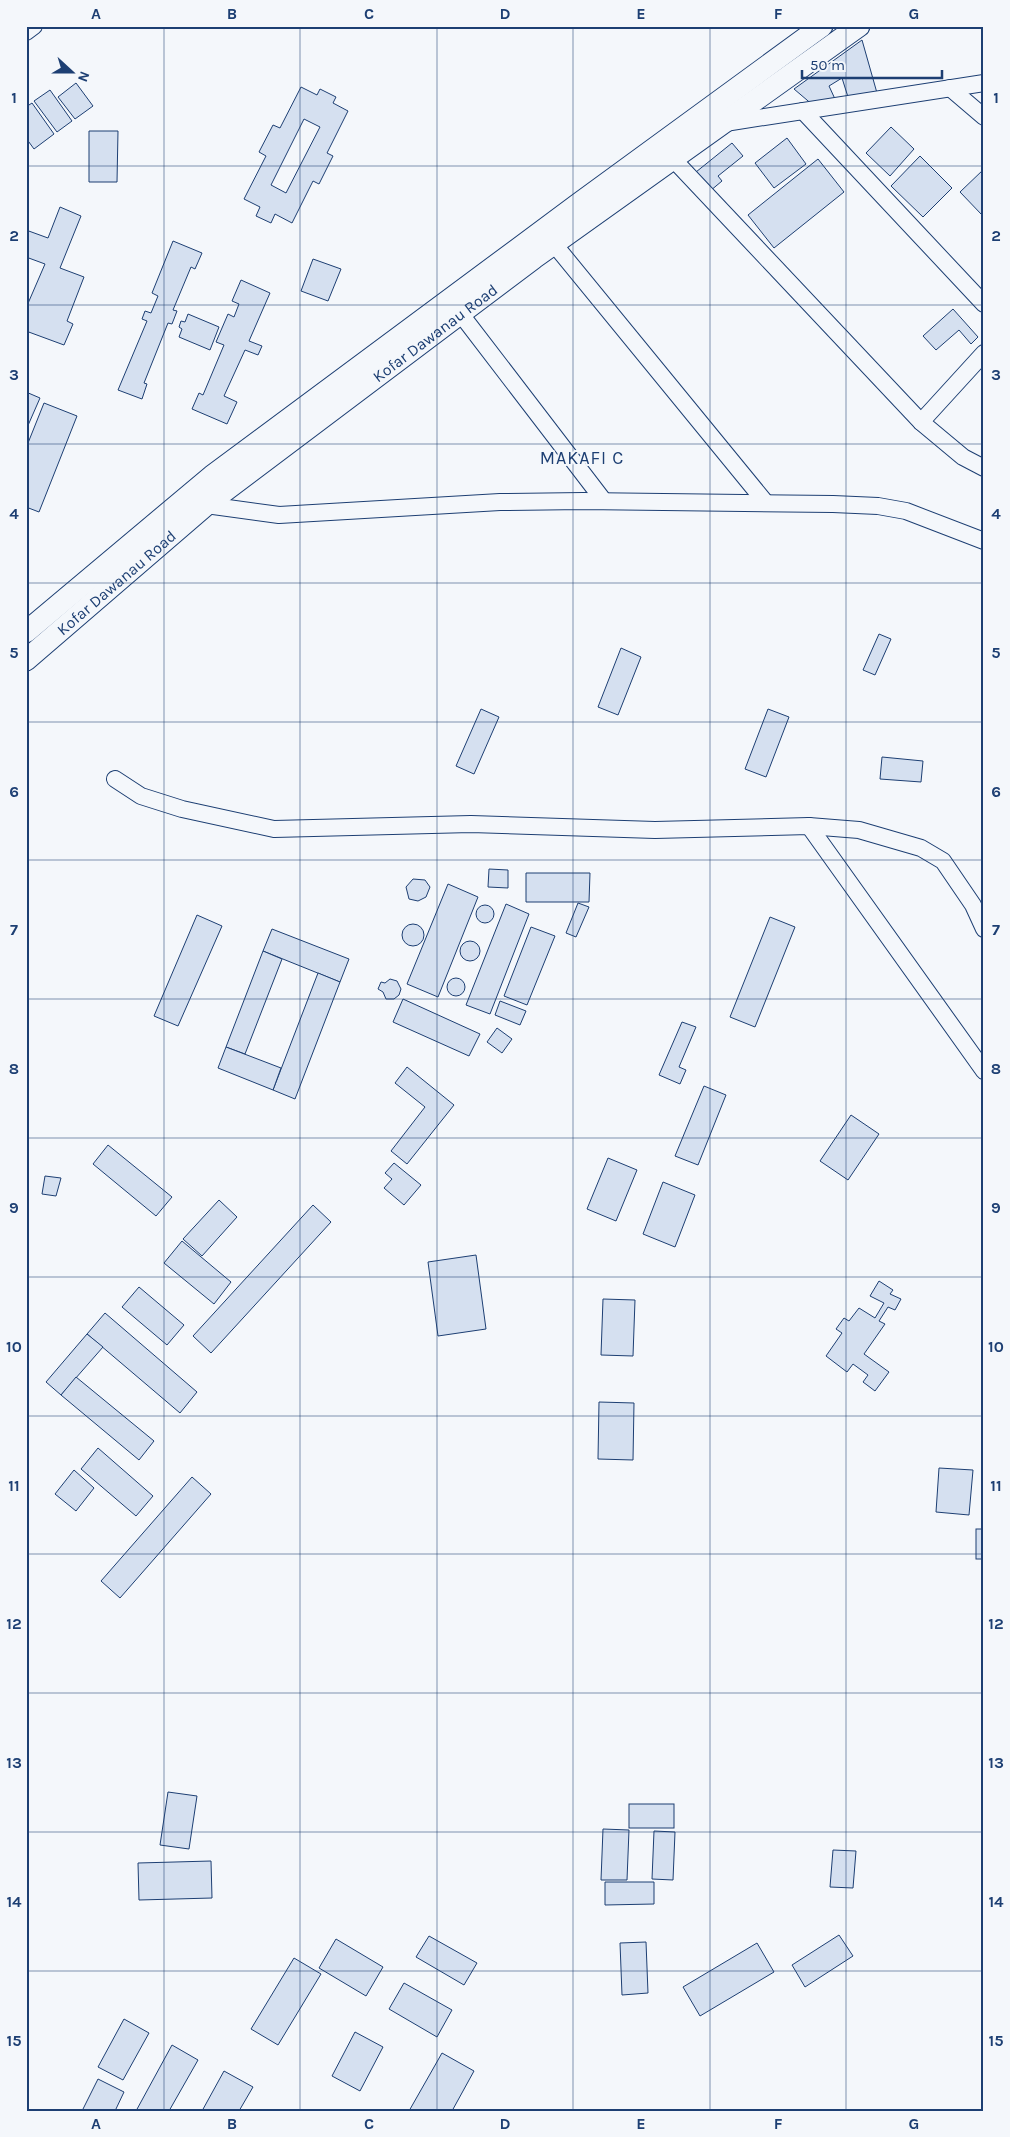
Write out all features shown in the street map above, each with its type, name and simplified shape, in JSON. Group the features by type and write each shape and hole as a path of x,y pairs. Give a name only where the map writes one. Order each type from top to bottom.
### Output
{"street":[{"path":"26,32 34,26"},
{"name":"Kofar Dawanau Road","path":"26,632 212,476 822,26"},
{"name":"Kofar Dawanau Road","path":"26,660 206,505 554,244 859,26"},
{"path":"725,123 984,83"},
{"path":"950,88 984,117"},
{"path":"803,111 984,304"},
{"path":"674,160 921,422 963,457 984,468"},
{"path":"554,244 766,503"},
{"path":"460,313 604,501"},
{"path":"921,422 984,353"},
{"path":"206,505 279,515 500,502 604,501 878,506 906,511 984,541"},
{"path":"115,779 141,796 182,809 274,829 471,824 655,830 809,826 859,830 921,848 943,861 973,905 984,929"},
{"path":"809,826 984,1071"}],"building":[{"path":"862,40 877,93 848,97 842,78 829,86 835,99 814,106 794,89"},
{"path":"76,83 93,106 75,119 58,97"},
{"path":"301,87 317,95 320,89 336,97 333,103 348,111 327,153 333,156 319,184 313,181 292,223 275,214 271,223 256,216 260,207 244,199 266,156 259,152 273,125 280,128","holes":["304,119 320,127 286,193 271,185"]},
{"path":"50,90 72,121 57,132 34,101"},
{"path":"32,103 54,134 34,149 26,138 26,107"},
{"path":"891,127 914,149 890,176 866,153"},
{"path":"89,131 118,131 117,182 89,182"},
{"path":"787,138 806,164 774,188 755,163"},
{"path":"732,143 743,156 718,176 722,181 710,191 696,172"},
{"path":"920,156 952,188 923,217 891,186"},
{"path":"818,159 844,192 774,248 748,215"},
{"path":"984,169 984,214 982,215 960,192"},
{"path":"60,207 81,216 60,268 84,277 67,321 73,324 64,345 26,331 26,308 45,264 26,257 26,230 48,238"},
{"path":"173,241 202,253 195,269 191,267 173,310 177,311 172,324 168,323 144,383 147,384 142,399 118,390 147,321 142,319 145,311 151,313 158,296 152,293"},
{"path":"313,259 341,269 328,301 301,291"},
{"path":"241,280 270,293 249,341 262,346 258,355 245,350 224,396 237,402 227,424 192,409 199,393 203,395 224,345 216,342 228,314 234,317 239,304 232,301"},
{"path":"953,309 978,337 971,344 959,330 936,350 923,336"},
{"path":"188,314 219,327 210,350 179,337 182,329 179,327 181,321 185,322"},
{"path":"26,392 40,398 26,430"},
{"path":"44,403 77,416 39,512 26,507 26,448"},
{"path":"879,634 891,639 875,675 863,670"},
{"path":"621,648 641,657 618,715 598,707"},
{"path":"481,709 499,717 474,774 456,766"},
{"path":"768,709 789,717 766,777 745,769"},
{"path":"882,757 923,761 921,782 880,779"},
{"path":"489,869 508,870 508,888 488,887"},
{"path":"526,873 590,873 589,902 526,902"},
{"path":"413,879 425,880 430,887 426,897 418,901 409,899 406,887"},
{"path":"448,884 478,897 438,997 407,984"},
{"path":"578,903 589,907 576,937 566,933"},
{"path":"506,904 529,914 490,1014 466,1005"},
{"path":"485,905 493,910 494,914 489,922 485,923 477,918 476,914 481,906"},
{"path":"197,915 222,926 178,1026 154,1016"},
{"path":"770,917 795,927 755,1027 730,1017"},
{"path":"413,924 421,927 424,935 421,943 413,946 405,943 402,935 405,927"},
{"path":"531,927 555,936 527,1005 504,996"},
{"path":"272,929 349,959 340,982 263,951"},
{"path":"470,941 477,944 480,951 477,958 470,961 463,958 460,951 463,944"},
{"path":"263,951 282,959 245,1054 226,1047"},
{"path":"318,973 340,982 295,1099 273,1090"},
{"path":"452,978 460,978 465,983 463,994 452,996 447,991 447,983"},
{"path":"390,979 397,981 401,989 399,995 394,999 386,999 383,992 378,989 381,982 385,983"},
{"path":"403,999 480,1034 469,1056 393,1022"},
{"path":"500,1001 526,1011 520,1025 495,1015"},
{"path":"682,1022 696,1027 679,1067 686,1070 680,1084 659,1075"},
{"path":"497,1028 512,1039 502,1053 487,1042"},
{"path":"226,1047 281,1068 273,1090 218,1068"},
{"path":"407,1067 454,1105 407,1164 391,1151 425,1107 395,1083"},
{"path":"704,1086 726,1095 698,1165 675,1156"},
{"path":"851,1115 879,1134 848,1180 820,1161"},
{"path":"108,1145 172,1197 156,1216 93,1164"},
{"path":"608,1158 637,1170 616,1221 587,1209"},
{"path":"394,1163 421,1185 404,1205 384,1188 392,1179 385,1173"},
{"path":"45,1176 61,1178 56,1196 42,1194"},
{"path":"663,1182 695,1195 675,1247 643,1234"},
{"path":"219,1200 237,1217 202,1256 183,1239"},
{"path":"313,1205 331,1222 211,1353 193,1336"},
{"path":"182,1241 231,1282 214,1304 164,1263"},
{"path":"476,1255 486,1329 438,1336 428,1262"},
{"path":"879,1281 893,1290 890,1294 901,1299 895,1310 888,1307 879,1321 885,1324 864,1354 889,1372 875,1391 863,1382 868,1375 853,1364 847,1372 826,1356 842,1333 836,1329 844,1318 849,1321 859,1308 875,1318 884,1303 870,1296"},
{"path":"139,1287 184,1325 167,1345 122,1307"},
{"path":"603,1299 635,1300 633,1356 601,1355"},
{"path":"105,1313 197,1392 180,1413 87,1334"},
{"path":"87,1334 103,1347 61,1395 46,1382"},
{"path":"76,1377 154,1441 139,1460 61,1395"},
{"path":"599,1402 634,1403 633,1460 598,1459"},
{"path":"98,1448 153,1496 136,1516 81,1469"},
{"path":"939,1468 973,1470 969,1515 936,1512"},
{"path":"74,1470 94,1488 76,1511 55,1494"},
{"path":"192,1477 211,1494 120,1598 101,1581"},
{"path":"976,1529 984,1529 984,1559 976,1559"},
{"path":"168,1792 197,1796 189,1849 160,1845"},
{"path":"629,1804 674,1804 674,1828 629,1828"},
{"path":"603,1829 629,1830 627,1880 601,1880"},
{"path":"654,1831 675,1832 673,1880 652,1879"},
{"path":"833,1850 856,1851 853,1888 830,1887"},
{"path":"211,1861 212,1898 139,1900 138,1863"},
{"path":"605,1882 654,1882 654,1904 605,1905"},
{"path":"839,1935 853,1956 805,1987 792,1965"},
{"path":"429,1936 477,1963 464,1985 416,1957"},
{"path":"336,1939 383,1967 366,1996 319,1968"},
{"path":"646,1942 648,1993 622,1995 620,1943"},
{"path":"757,1943 774,1972 700,2016 683,1987"},
{"path":"294,1958 321,1974 278,2045 251,2029"},
{"path":"404,1983 452,2010 437,2037 389,2009"},
{"path":"124,2019 149,2033 123,2080 98,2067"},
{"path":"355,2032 383,2047 360,2091 332,2076"},
{"path":"172,2045 198,2060 169,2111 136,2111"},
{"path":"442,2053 474,2071 452,2111 409,2111"},
{"path":"224,2071 253,2087 239,2111 202,2111"},
{"path":"98,2079 124,2092 115,2111 82,2111"}],"district":[{"name":"MAKAFI C","path":"582,458"}]}
